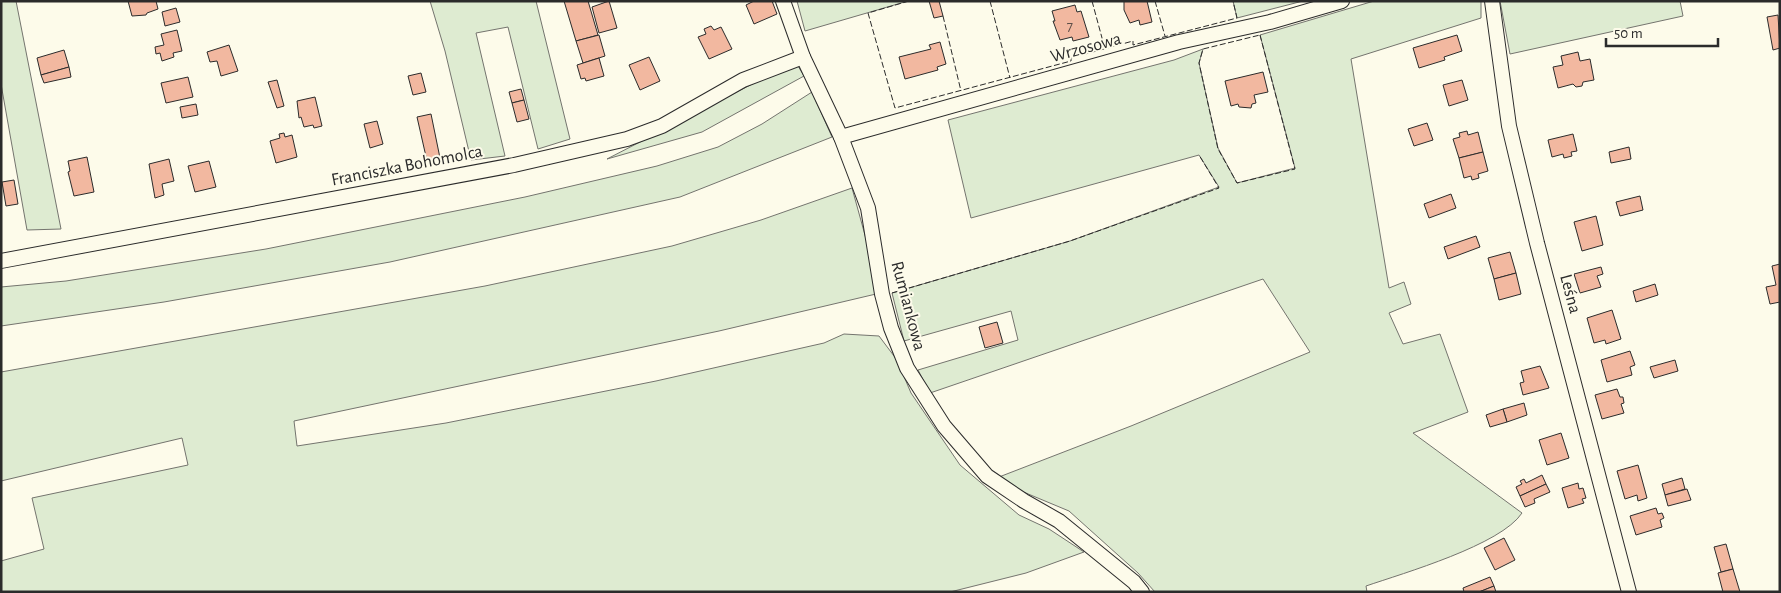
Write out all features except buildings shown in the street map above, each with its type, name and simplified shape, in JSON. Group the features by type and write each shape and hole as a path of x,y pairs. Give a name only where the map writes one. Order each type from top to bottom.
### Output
{"street":[{"name":"Rumiankowa","path":"782,1 802,57 841,137 868,208 882,294 891,328 907,368 944,426 987,476 1024,501 1059,520 1142,592"},
{"name":"Wrzosowa","path":"841,137 1179,42 1270,22 1342,1"},
{"name":"Leśna","path":"1492,1 1510,126 1537,242 1629,592"},
{"name":"Franciszka Bohomolca","path":"1,261 514,166 627,138 662,126 743,80 802,57"}],"green space":[{"path":"1,1 16,1 61,229 27,230 1,84"},
{"path":"430,1 536,1 570,139 538,149 508,27 476,33 505,156 471,160 445,51"},
{"path":"797,1 908,1 805,31"},
{"path":"1233,1 1303,1 1237,18"},
{"path":"1374,1 1481,1 1481,18 1351,59 1389,288 1404,282 1411,304 1389,313 1403,344 1440,334 1468,412 1413,433 1522,513 1511,525 1473,547 1427,566 1366,586 1367,592 1155,592 1138,573 1069,511 1021,491 999,477 1131,426 1310,352 1263,279 930,393 918,370 1018,340 1011,311 904,341 892,293 1070,241 1219,187 1199,155 971,218 948,120 1174,60 1203,49 1199,63 1218,148 1237,183 1295,168 1260,35"},
{"path":"1500,1 1680,1 1683,16 1510,54"},
{"path":"798,66 804,76 702,132 607,159 760,80"},
{"path":"812,92 832,137 680,197 390,262 164,302 1,326 1,287 66,281 266,249 525,197 657,166 718,147 762,124"},
{"path":"852,188 868,246 876,294 719,331 294,421 297,446 446,423 656,381 824,343 844,334 879,336 897,360 911,393 960,465 1019,515 1049,529 1084,552 1026,573 950,592 1,592 1,561 44,549 32,498 188,465 182,438 1,481 1,372 485,286 672,246 761,220"}],"fence":[{"path":"909,1 868,13 895,108 1071,61 1071,58 1133,41 1133,45 1237,18 1233,1"},
{"path":"990,1 1010,78"},
{"path":"1092,1 1105,49"},
{"path":"1155,1 1165,36"},
{"path":"943,16 961,91"},
{"path":"1260,35 1295,169 1237,183 1218,149 1199,63 1203,49 1260,35"},
{"path":"892,293 1070,241 1219,188 1199,155"}]}
